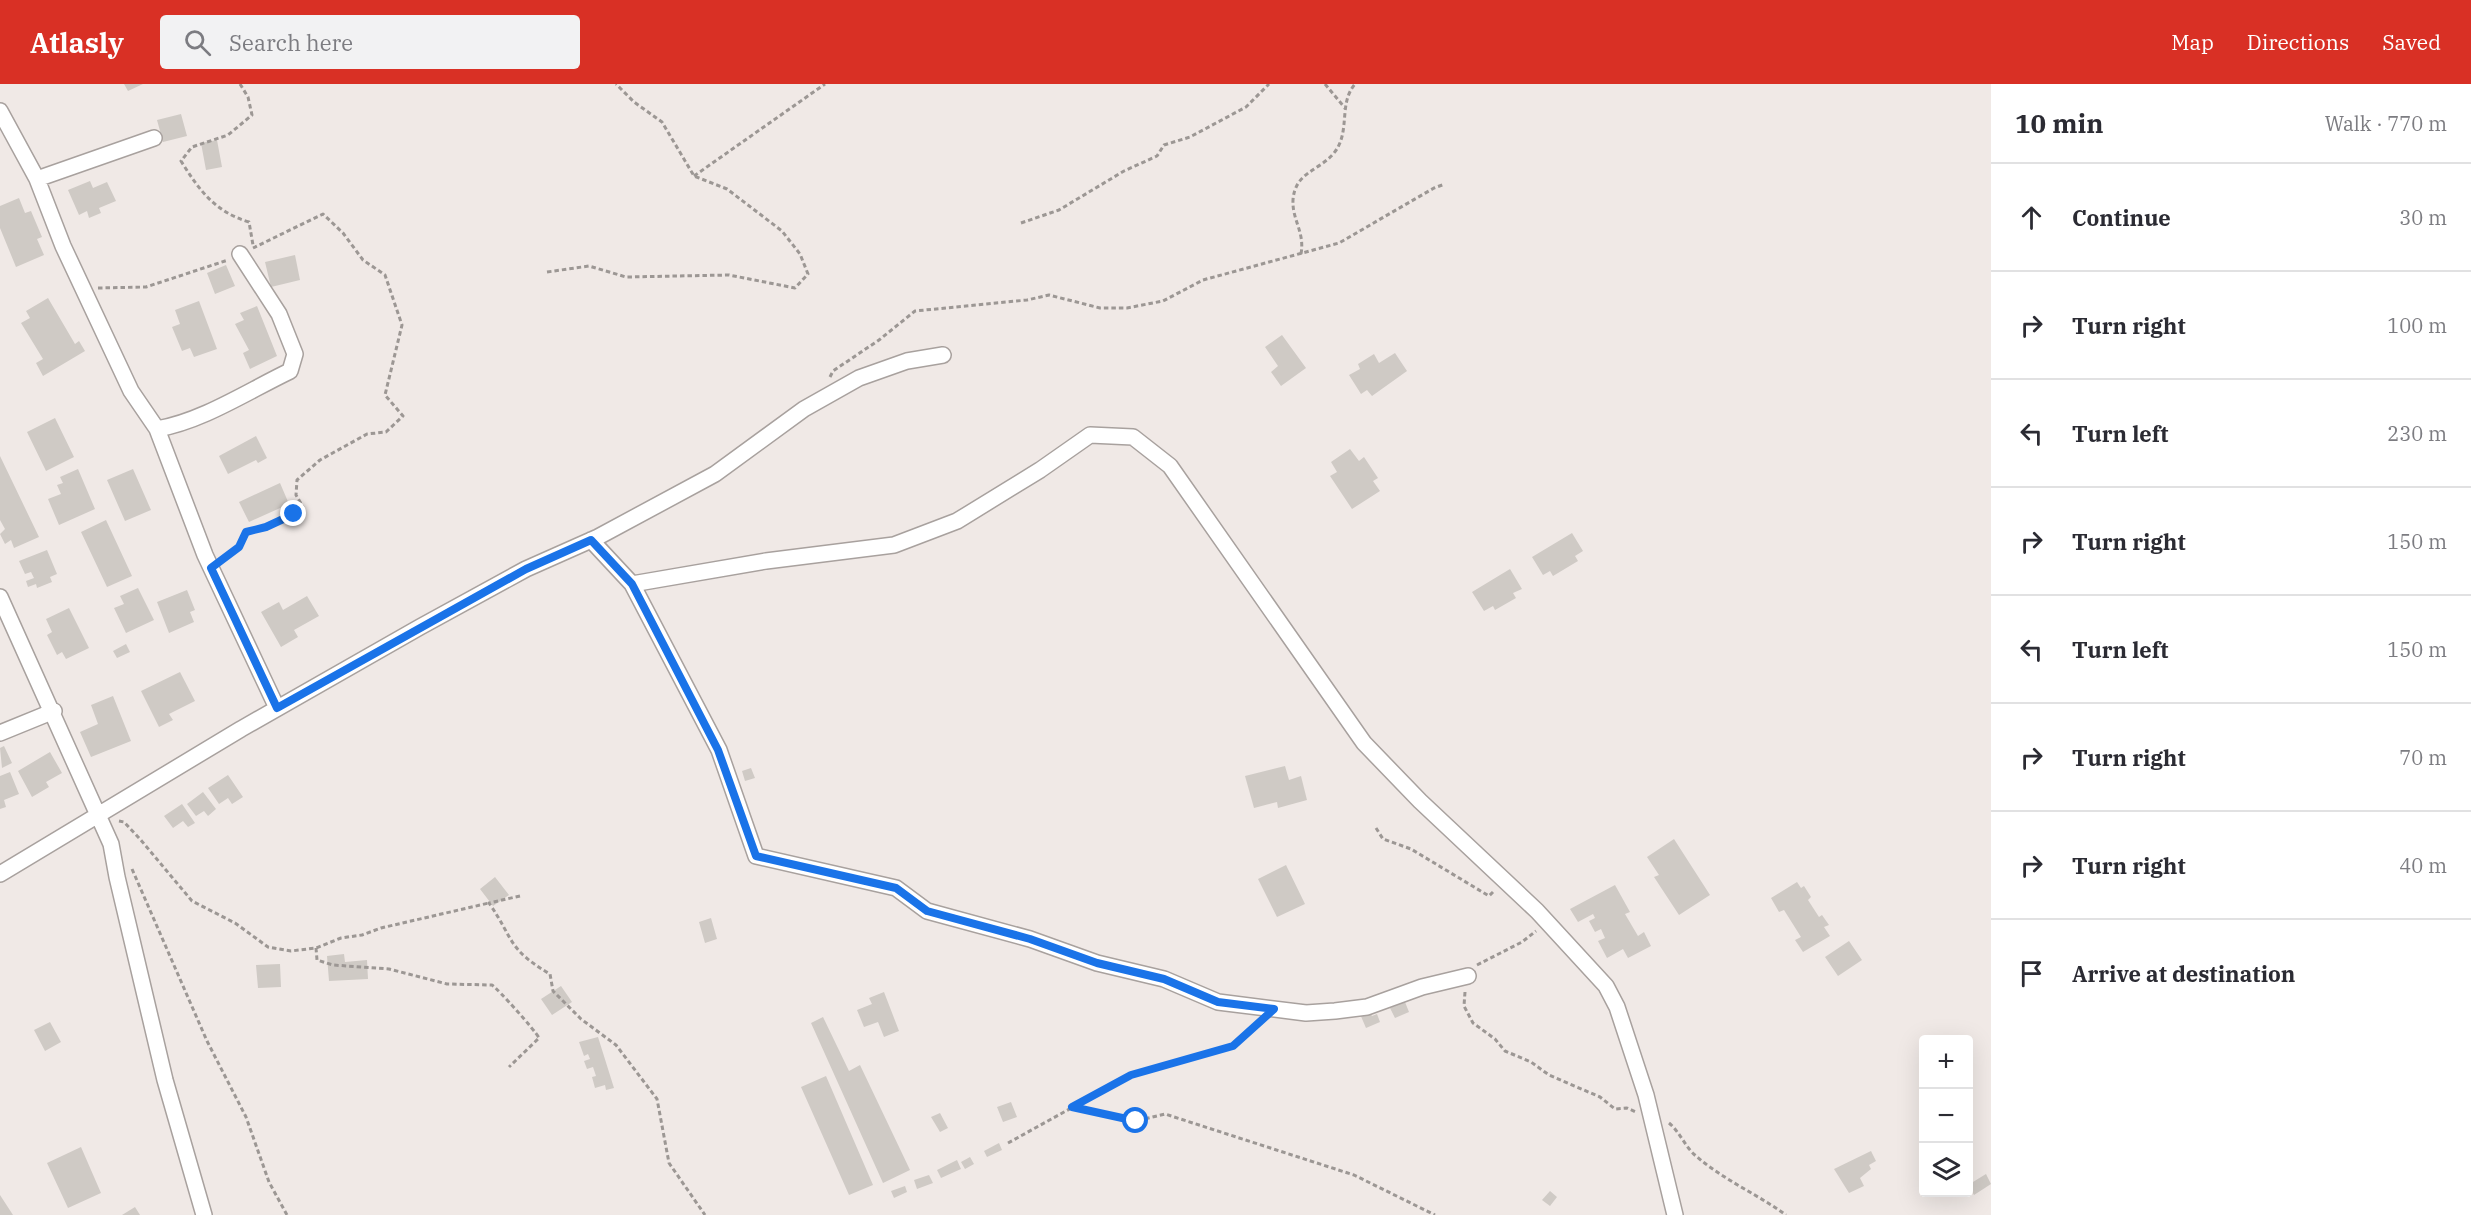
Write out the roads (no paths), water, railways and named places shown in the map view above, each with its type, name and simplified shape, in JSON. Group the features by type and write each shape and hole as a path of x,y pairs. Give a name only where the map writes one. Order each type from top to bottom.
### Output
{"street":[{"path":"0,111 37,179 82,288 131,391 157,429 211,568 277,708"},
{"path":"37,179 153,138"},
{"path":"157,429 173,426 290,371 295,354 279,314 246,251"},
{"path":"0,874 277,708 526,569 591,540 715,474 820,400 859,378 907,361 943,355"},
{"path":"632,584 766,561 894,545 957,521 1040,470 1090,435 1133,437 1170,466 1364,743 1420,801 1537,911 1606,986 1623,1024 1651,1113 1675,1215"},
{"path":"591,540 632,584 718,750 756,856 896,888 927,911 1030,939 1097,963 1164,979 1218,1002 1306,1013 1368,1007 1422,987 1468,976"},
{"path":"0,597 54,711 111,844 117,878 162,1055 165,1080 204,1215"},
{"path":"0,734 54,711"}]}
